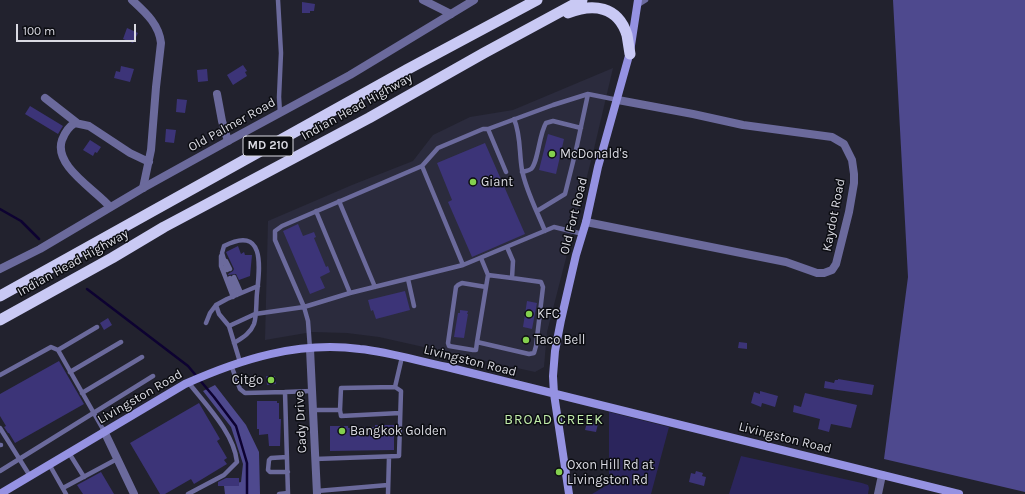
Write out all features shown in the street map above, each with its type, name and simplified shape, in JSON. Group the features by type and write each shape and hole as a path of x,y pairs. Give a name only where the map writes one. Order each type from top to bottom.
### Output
{"highway":[{"name":"Indian Head Highway","path":"0,296 394,77 537,0"},
{"name":"Indian Head Highway","path":"0,320 112,258 164,227 369,118 582,0"},
{"path":"538,24 588,7 610,11 618,18 626,34 630,54"}],"main road":[{"name":"Old Fort Road","path":"569,494 554,394 553,376 555,351 598,167 630,54 638,2"},
{"name":"Livingston Road","path":"0,494 189,382 231,365 280,351 337,347 359,349 402,357 959,494"}],"street":[{"path":"132,0 146,12 155,24 160,37 161,47 151,150 143,188"},
{"path":"423,0 435,3 451,14"},
{"name":"Old Palmer Road","path":"0,269 40,249 143,188 350,75 474,0"},
{"path":"217,94 222,121 228,141"},
{"path":"45,98 77,123 89,126 130,153 149,162"},
{"name":"Kaydot Road","path":"586,222 786,262 817,273 824,273 832,270 840,253 854,183 852,160 844,144 832,137 743,125 618,100"},
{"path":"77,123 69,126 65,133 60,146 62,154 74,174 102,198 110,207"},
{"name":"Cady Drive","path":"310,349 317,493"},
{"path":"104,431 134,494"},
{"path":"878,494 882,475"}],"lane":[{"path":"278,0 281,53 279,97 280,113"},
{"path":"638,2 646,0"},
{"path":"537,211 565,194 588,94"},
{"path":"310,349 308,321 304,307 275,240 275,231 282,226 422,166 438,148 483,129 488,129 588,94 618,100"},
{"path":"514,119 518,129 522,172 545,231"},
{"path":"522,172 531,169 534,165 546,123 553,121 581,128"},
{"path":"488,129 506,172"},
{"path":"422,166 463,265"},
{"path":"339,201 374,287"},
{"path":"316,211 350,293"},
{"path":"228,326 255,314 304,307 350,293 463,265 554,227 582,234"},
{"path":"234,343 248,334 254,324 258,286 259,258 257,248 251,242 242,240 234,241 224,246 222,253 221,266 237,295"},
{"path":"507,247 513,261 512,278"},
{"path":"222,253 228,269"},
{"path":"481,258 488,275 476,350 449,346 448,343 456,287 462,283 486,287"},
{"path":"477,342 529,354 534,353 536,346 543,287 541,282 488,275"},
{"path":"232,278 237,295"},
{"path":"408,278 414,306"},
{"path":"206,323 210,312 216,305 258,286"},
{"path":"216,305 219,314 228,326 240,362"},
{"path":"58,350 97,327"},
{"path":"70,372 121,342"},
{"path":"0,375 51,347 58,350 92,413 104,431"},
{"path":"395,387 402,357"},
{"path":"82,393 142,358"},
{"path":"231,365 240,389 245,393 312,391"},
{"path":"0,471 153,376"},
{"path":"188,494 224,475 237,462 236,455 227,433 189,382"},
{"path":"315,459 399,456 401,391 395,387 341,388 341,416 400,413"},
{"path":"279,494 288,494 285,392"},
{"path":"313,410 340,410"},
{"path":"0,428 30,476"},
{"path":"69,452 84,477"},
{"path":"287,457 271,458 269,460 268,470 270,472 288,472"},
{"path":"388,494 389,457"},
{"path":"63,488 117,460"},
{"path":"49,464 66,494"},
{"path":"317,493 388,485"}],"shaded area":[{"path":"893,0 1025,0 1025,492 884,459 908,277"},
{"path":"613,68 593,153 547,332 544,367 535,372 379,337 347,333 312,332 265,340 268,221 413,161 433,135 470,117 513,110"},
{"path":"215,385 246,425 259,452 260,494 225,494 224,486 241,482 243,464 231,427 203,391"},
{"path":"609,412 669,427 651,494 592,494 609,484"},
{"path":"741,456 862,483 868,485 868,494 729,494"}],"building":[{"path":"302,2 315,4 314,11 310,11 310,13 302,13"},
{"path":"127,28 138,33 133,43 123,39"},
{"path":"243,65 247,71 245,72 247,76 233,85 227,75"},
{"path":"121,66 134,69 130,82 114,78 116,71 120,72"},
{"path":"207,69 208,81 198,82 197,70"},
{"path":"177,99 187,100 185,113 176,112"},
{"path":"30,106 63,126 58,134 25,114"},
{"path":"166,129 176,130 174,143 165,142"},
{"name":"McDonald's","path":"548,134 564,139 556,174 539,170"},
{"path":"90,140 101,147 93,156 83,150"},
{"name":"Giant","path":"485,143 525,234 472,257 448,202 452,200 437,163"},
{"path":"298,224 303,236 314,232 316,237 314,238 326,267 328,266 330,272 320,277 325,288 310,294 283,231"},
{"path":"238,246 241,254 244,252 245,255 252,255 250,276 239,280 236,274 228,275 234,269 226,252"},
{"path":"405,291 410,310 376,319 373,310 371,311 368,300"},
{"path":"527,301 537,303 532,329 523,327"},
{"path":"460,310 468,311 464,338 454,337 458,313 460,313"},
{"path":"108,318 112,325 104,330 100,323"},
{"path":"739,342 747,343 747,349 738,348"},
{"path":"59,361 84,404 15,443 4,427 6,426 0,416 0,394"},
{"name":"Citgo","path":"266,376 275,376 276,384 267,385"},
{"path":"838,379 874,385 872,395 824,388 825,381 834,383 835,380"},
{"path":"760,391 778,396 775,407 762,403 761,407 751,403 754,392 760,394"},
{"path":"805,393 857,405 851,428 831,424 829,432 818,429 820,419 793,412 794,405 801,407"},
{"path":"257,401 277,401 277,403 279,403 279,419 281,419 280,446 269,446 268,434 259,435 259,429 257,429"},
{"path":"199,403 220,439 217,441 227,458 224,460 227,464 194,484 191,479 165,494 160,494 130,443"},
{"path":"587,422 598,424 596,432 585,430"},
{"path":"375,425 394,425 394,450 330,451 330,426 348,426 348,428 375,427"},
{"path":"696,471 703,473 702,476 706,477 704,486 689,482 691,473 695,474"},
{"path":"101,472 114,494 83,494 77,485"},
{"path":"226,478 239,478 239,486 218,486 218,482"}],"waterway":[{"path":"0,209 21,221 39,239"},
{"path":"87,289 188,366 214,397 236,426 247,463 247,494"}],"place":[{"name":"McDonald's","path":"552,154"},
{"name":"Giant","path":"473,182"},
{"name":"KFC","path":"529,314"},
{"name":"Taco Bell","path":"526,340"},
{"name":"Citgo","path":"271,380"},
{"name":"Bangkok Golden","path":"342,431"},
{"name":"Oxon Hill Rd at Livingston Rd","path":"559,472"}],"district":[{"name":"BROAD CREEK","path":"554,420"}]}
